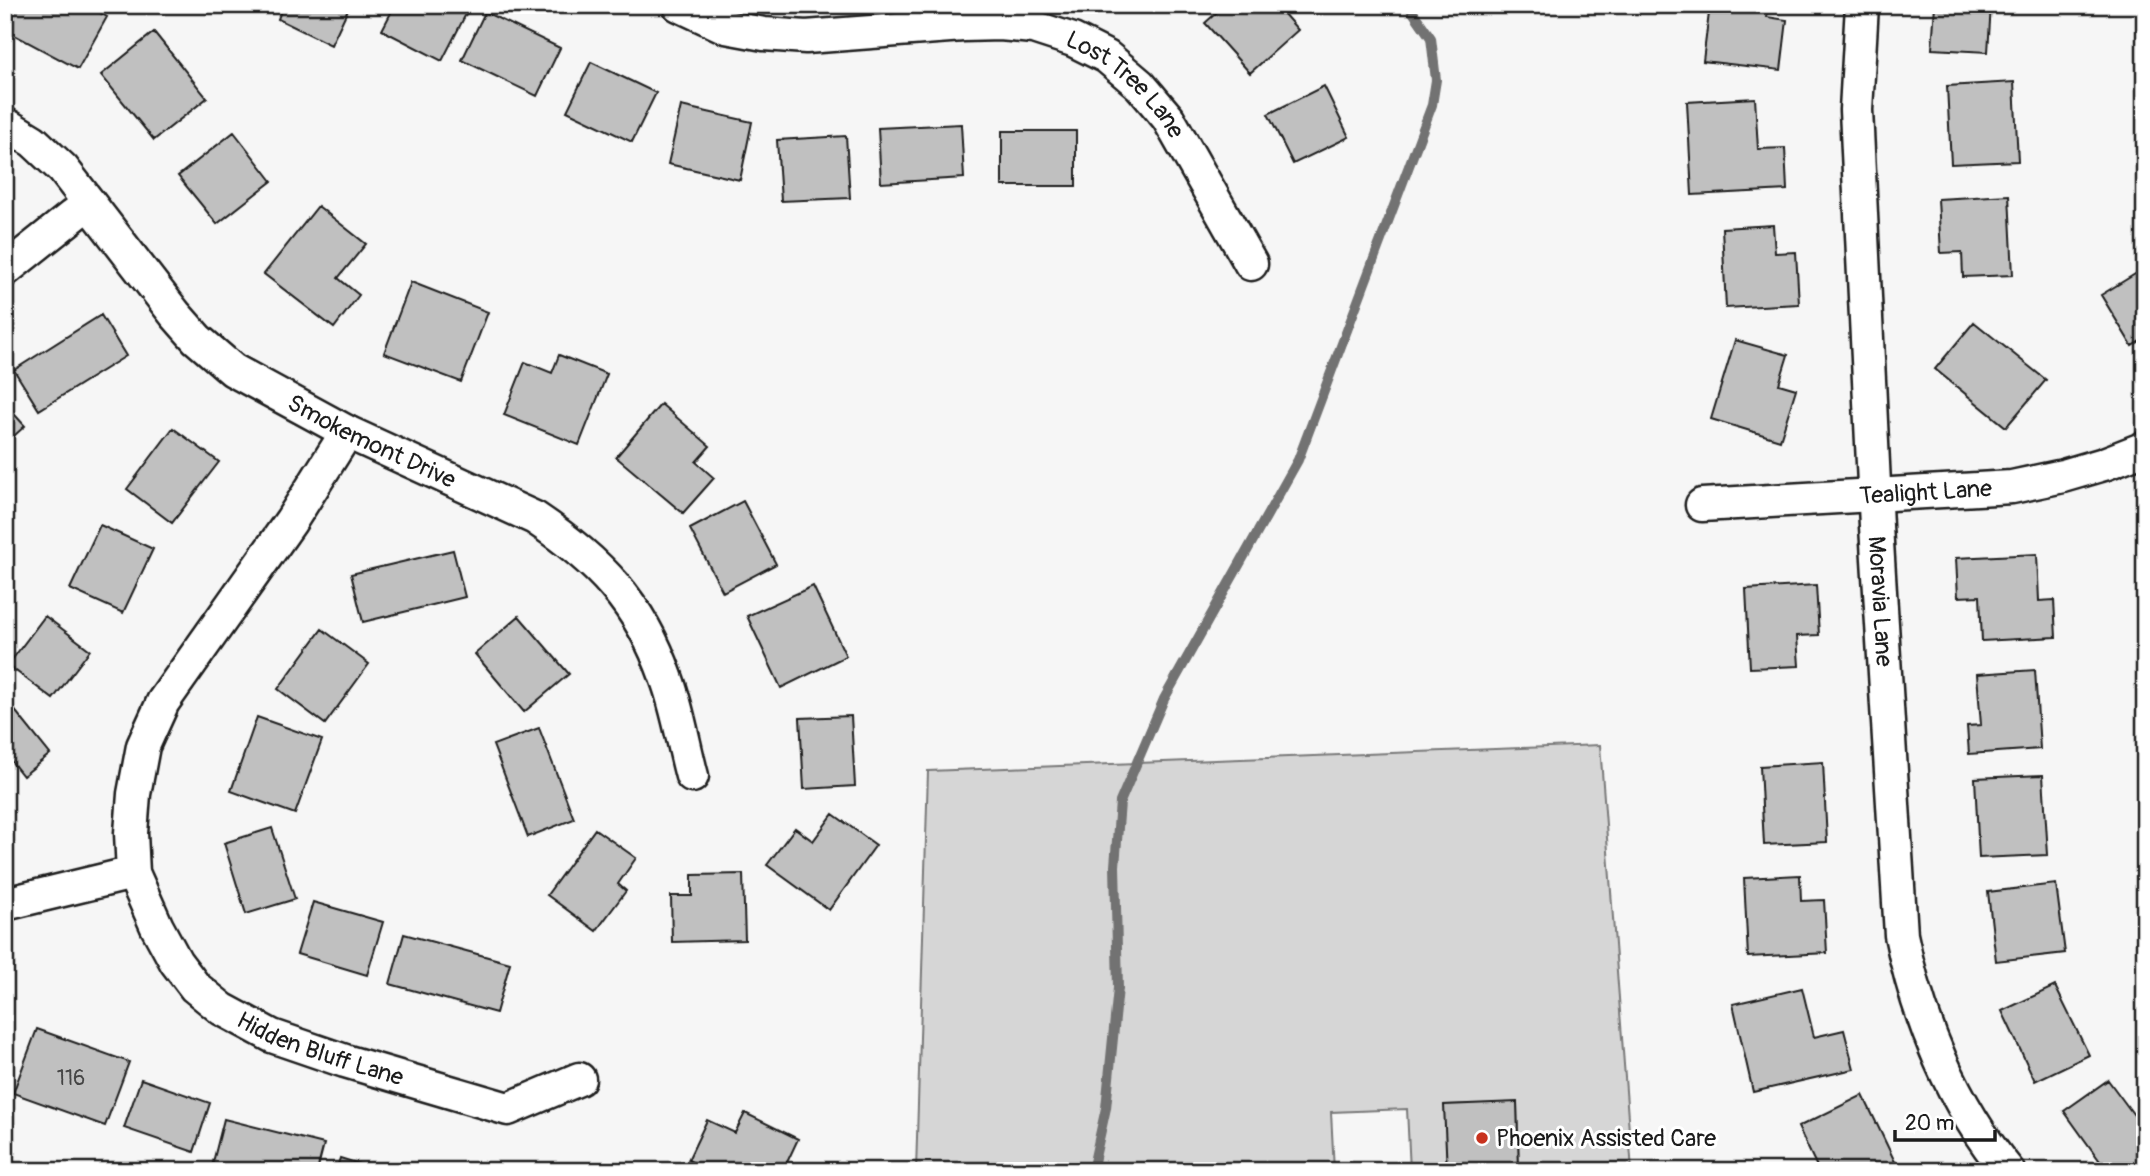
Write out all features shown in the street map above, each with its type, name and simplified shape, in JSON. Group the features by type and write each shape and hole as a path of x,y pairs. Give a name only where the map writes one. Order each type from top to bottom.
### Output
{"street":[{"name":"Lost Tree Lane","path":"679,5 726,27 764,34 806,37 963,24 1000,24 1033,27 1073,40 1107,57 1140,85 1168,118 1251,264"},
{"name":"Moravia Lane","path":"1862,5 1856,110 1899,908 1906,958 1916,995 1946,1072 1989,1148 2008,1171"},
{"name":"Smokemont Drive","path":"5,124 33,141 63,169 197,339 233,370 347,432 535,517 592,560 629,601 651,640 667,679 692,776"},
{"path":"5,270 89,203"},
{"name":"Hidden Bluff Lane","path":"347,432 292,522 163,702 143,746 134,794 131,833 133,873 170,951 195,987 222,1009 272,1036 345,1061 508,1109 579,1079"},
{"name":"Tealight Lane","path":"1702,505 2012,487 2083,470 2145,448"},
{"path":"5,904 133,873"}],"shaded area":[{"path":"1600,745 1632,1171 1519,1171 1517,1103 1445,1105 1447,1171 1410,1171 1407,1109 1331,1112 1334,1171 916,1171 928,771"}],"building":[{"path":"14,5 86,5 107,17 78,69 5,30 5,22"},
{"path":"283,5 350,5 331,45 278,19"},
{"path":"395,5 453,5 467,12 442,61 382,30"},
{"path":"1225,5 1276,5 1298,30 1250,73 1205,23"},
{"path":"1710,5 1769,5 1767,17 1787,20 1781,70 1703,61"},
{"path":"1935,5 1991,5 1988,52 1932,49"},
{"path":"485,12 560,48 537,96 462,60"},
{"path":"154,32 207,98 154,140 101,75"},
{"path":"591,62 656,93 632,142 567,111"},
{"path":"2014,82 2018,161 1951,164 1947,86"},
{"path":"1324,86 1349,137 1293,164 1268,114"},
{"path":"1755,98 1758,149 1785,148 1787,190 1692,195 1687,102"},
{"path":"681,106 752,122 740,180 668,164"},
{"path":"961,124 964,178 881,183 878,128"},
{"path":"1002,131 1076,131 1076,186 1002,186"},
{"path":"234,132 272,181 217,224 178,176"},
{"path":"846,136 850,198 781,201 777,140"},
{"path":"2009,195 2013,275 1963,277 1962,252 1941,253 1938,199"},
{"path":"318,206 366,244 338,278 359,295 334,328 264,274"},
{"path":"1773,225 1775,253 1796,252 1799,304 1726,308 1722,228"},
{"path":"2145,268 2145,338 2132,346 2101,295"},
{"path":"411,282 488,312 461,382 384,353"},
{"path":"101,315 126,356 39,410 14,370"},
{"path":"1974,322 2046,380 2006,427 1935,369"},
{"path":"1735,340 1788,355 1779,384 1796,389 1780,440 1711,419"},
{"path":"559,355 607,374 579,445 504,415 525,362 552,373"},
{"path":"5,404 25,426 5,444"},
{"path":"661,404 710,446 696,462 714,478 683,513 616,457"},
{"path":"173,428 219,462 172,523 127,489"},
{"path":"743,501 776,564 723,592 690,529"},
{"path":"100,525 153,549 123,613 70,589"},
{"path":"453,550 465,597 363,622 351,574"},
{"path":"2037,554 2039,601 2054,600 2056,637 1982,641 1980,596 1958,597 1956,558"},
{"path":"1816,585 1819,635 1797,636 1799,666 1750,668 1746,589"},
{"path":"813,586 846,656 781,688 747,616"},
{"path":"45,616 90,650 53,699 8,665"},
{"path":"519,616 569,674 524,712 475,654"},
{"path":"322,629 369,664 325,724 278,689"},
{"path":"2035,670 2040,749 1969,754 1967,726 1981,725 1977,674"},
{"path":"5,698 50,754 23,776 7,756 5,758"},
{"path":"851,716 855,786 804,789 800,718"},
{"path":"257,717 322,740 295,814 231,791"},
{"path":"539,728 574,819 528,837 493,745"},
{"path":"1823,762 1827,842 1764,845 1760,766"},
{"path":"2043,775 2048,855 1979,858 1975,778"},
{"path":"833,814 876,845 829,910 767,865 795,828 813,841"},
{"path":"272,828 295,899 246,914 224,843"},
{"path":"595,829 636,858 618,884 626,891 596,931 547,895"},
{"path":"743,874 745,940 672,942 671,896 692,896 692,875"},
{"path":"1800,875 1801,901 1824,900 1827,953 1748,957 1744,878"},
{"path":"2056,884 2065,953 1996,961 1988,892"},
{"path":"313,902 383,922 367,975 297,954"},
{"path":"404,934 510,963 496,1013 390,984"},
{"path":"2055,986 2089,1055 2035,1081 2002,1011"},
{"path":"1802,988 1814,1037 1844,1030 1854,1069 1753,1092 1733,1004"},
{"path":"37,1029 129,1062 105,1126 13,1093"},
{"path":"141,1079 210,1103 194,1152 124,1128"},
{"path":"2108,1080 2145,1130 2145,1164 2135,1171 2107,1171 2064,1111"},
{"path":"1863,1095 1897,1166 1888,1171 1819,1171 1798,1127"},
{"name":"Phoenix Assisted Care","path":"1517,1102 1519,1171 1447,1171 1444,1105"},
{"path":"745,1113 798,1139 783,1171 711,1171 688,1160 707,1120 735,1133"},
{"path":"224,1119 324,1144 317,1171 211,1170"},
{"path":"340,1158 382,1171 336,1171"}],"waterway":[{"path":"1092,1171 1106,1108 1118,988 1115,866 1120,802 1164,699 1298,460 1432,105 1436,80 1431,38 1408,5"}],"place":[{"name":"Phoenix Assisted Care","path":"1482,1138"}]}
